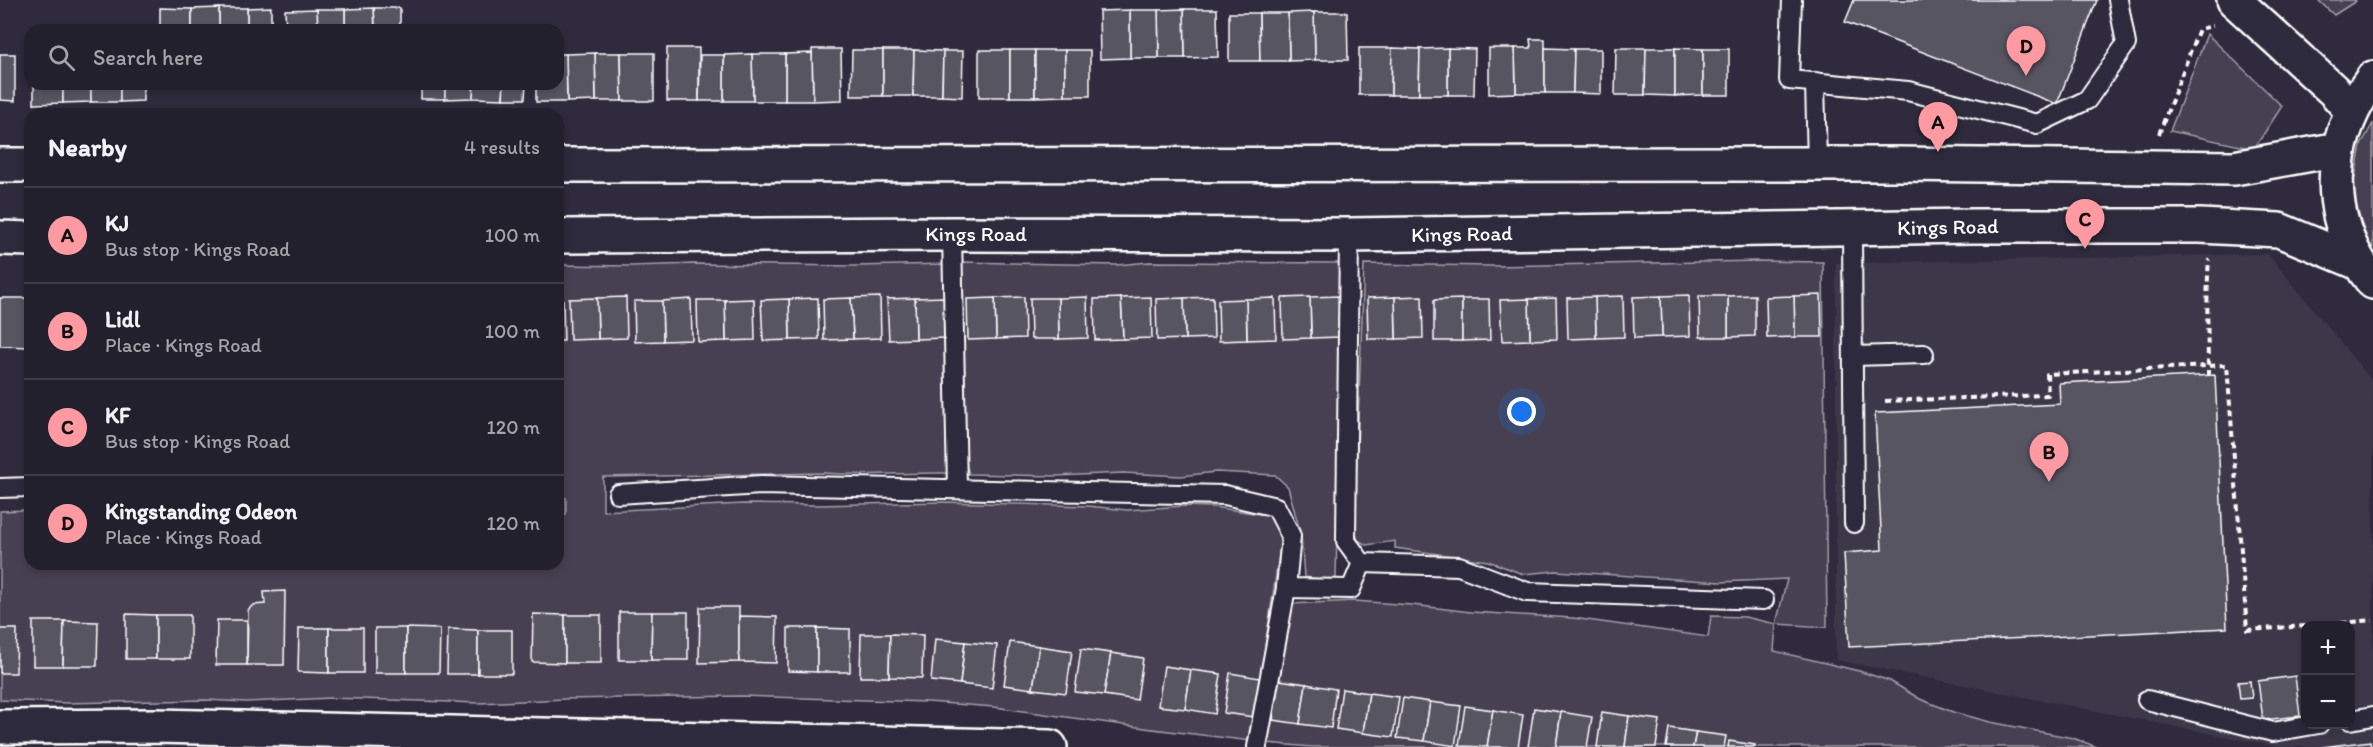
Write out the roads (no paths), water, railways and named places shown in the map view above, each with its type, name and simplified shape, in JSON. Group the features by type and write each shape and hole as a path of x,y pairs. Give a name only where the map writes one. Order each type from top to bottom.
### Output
{"main road":[{"path":"2234,0 2334,91 2352,111"},
{"path":"2366,272 2347,240 2336,195 2339,149 2352,111 2373,78"},
{"path":"564,165 1817,164 2234,168 2339,149"},
{"path":"0,165 24,165"},
{"name":"Kings Road","path":"564,236 1349,235 2200,226 2279,230 2366,272"},
{"path":"0,238 24,239"},
{"path":"0,727 156,736 1050,747"}],"lane":[{"path":"1792,0 1789,80 1908,91 2037,124 2086,100 2126,44 2118,0"},
{"path":"1815,82 1817,164"},
{"path":"1852,229 1854,523"},
{"path":"952,234 957,489"},
{"path":"1349,235 1346,541 1362,563"},
{"path":"1853,356 1924,354"},
{"path":"618,494 761,485 1225,495 1276,507 1291,536 1286,588 1257,747"},
{"path":"0,488 24,487"},
{"path":"1286,588 1352,589 1362,563"},
{"path":"1362,563 1459,566 1527,592 1764,600"},
{"path":"2147,700 2273,732 2301,727"},
{"path":"2355,719 2373,716"}],"place":[{"name":"Kingstanding Odeon","path":"2026,76"},
{"name":"KJ","path":"1938,152"},
{"name":"KF","path":"2085,249"},
{"name":"Lidl","path":"2049,482"}]}
